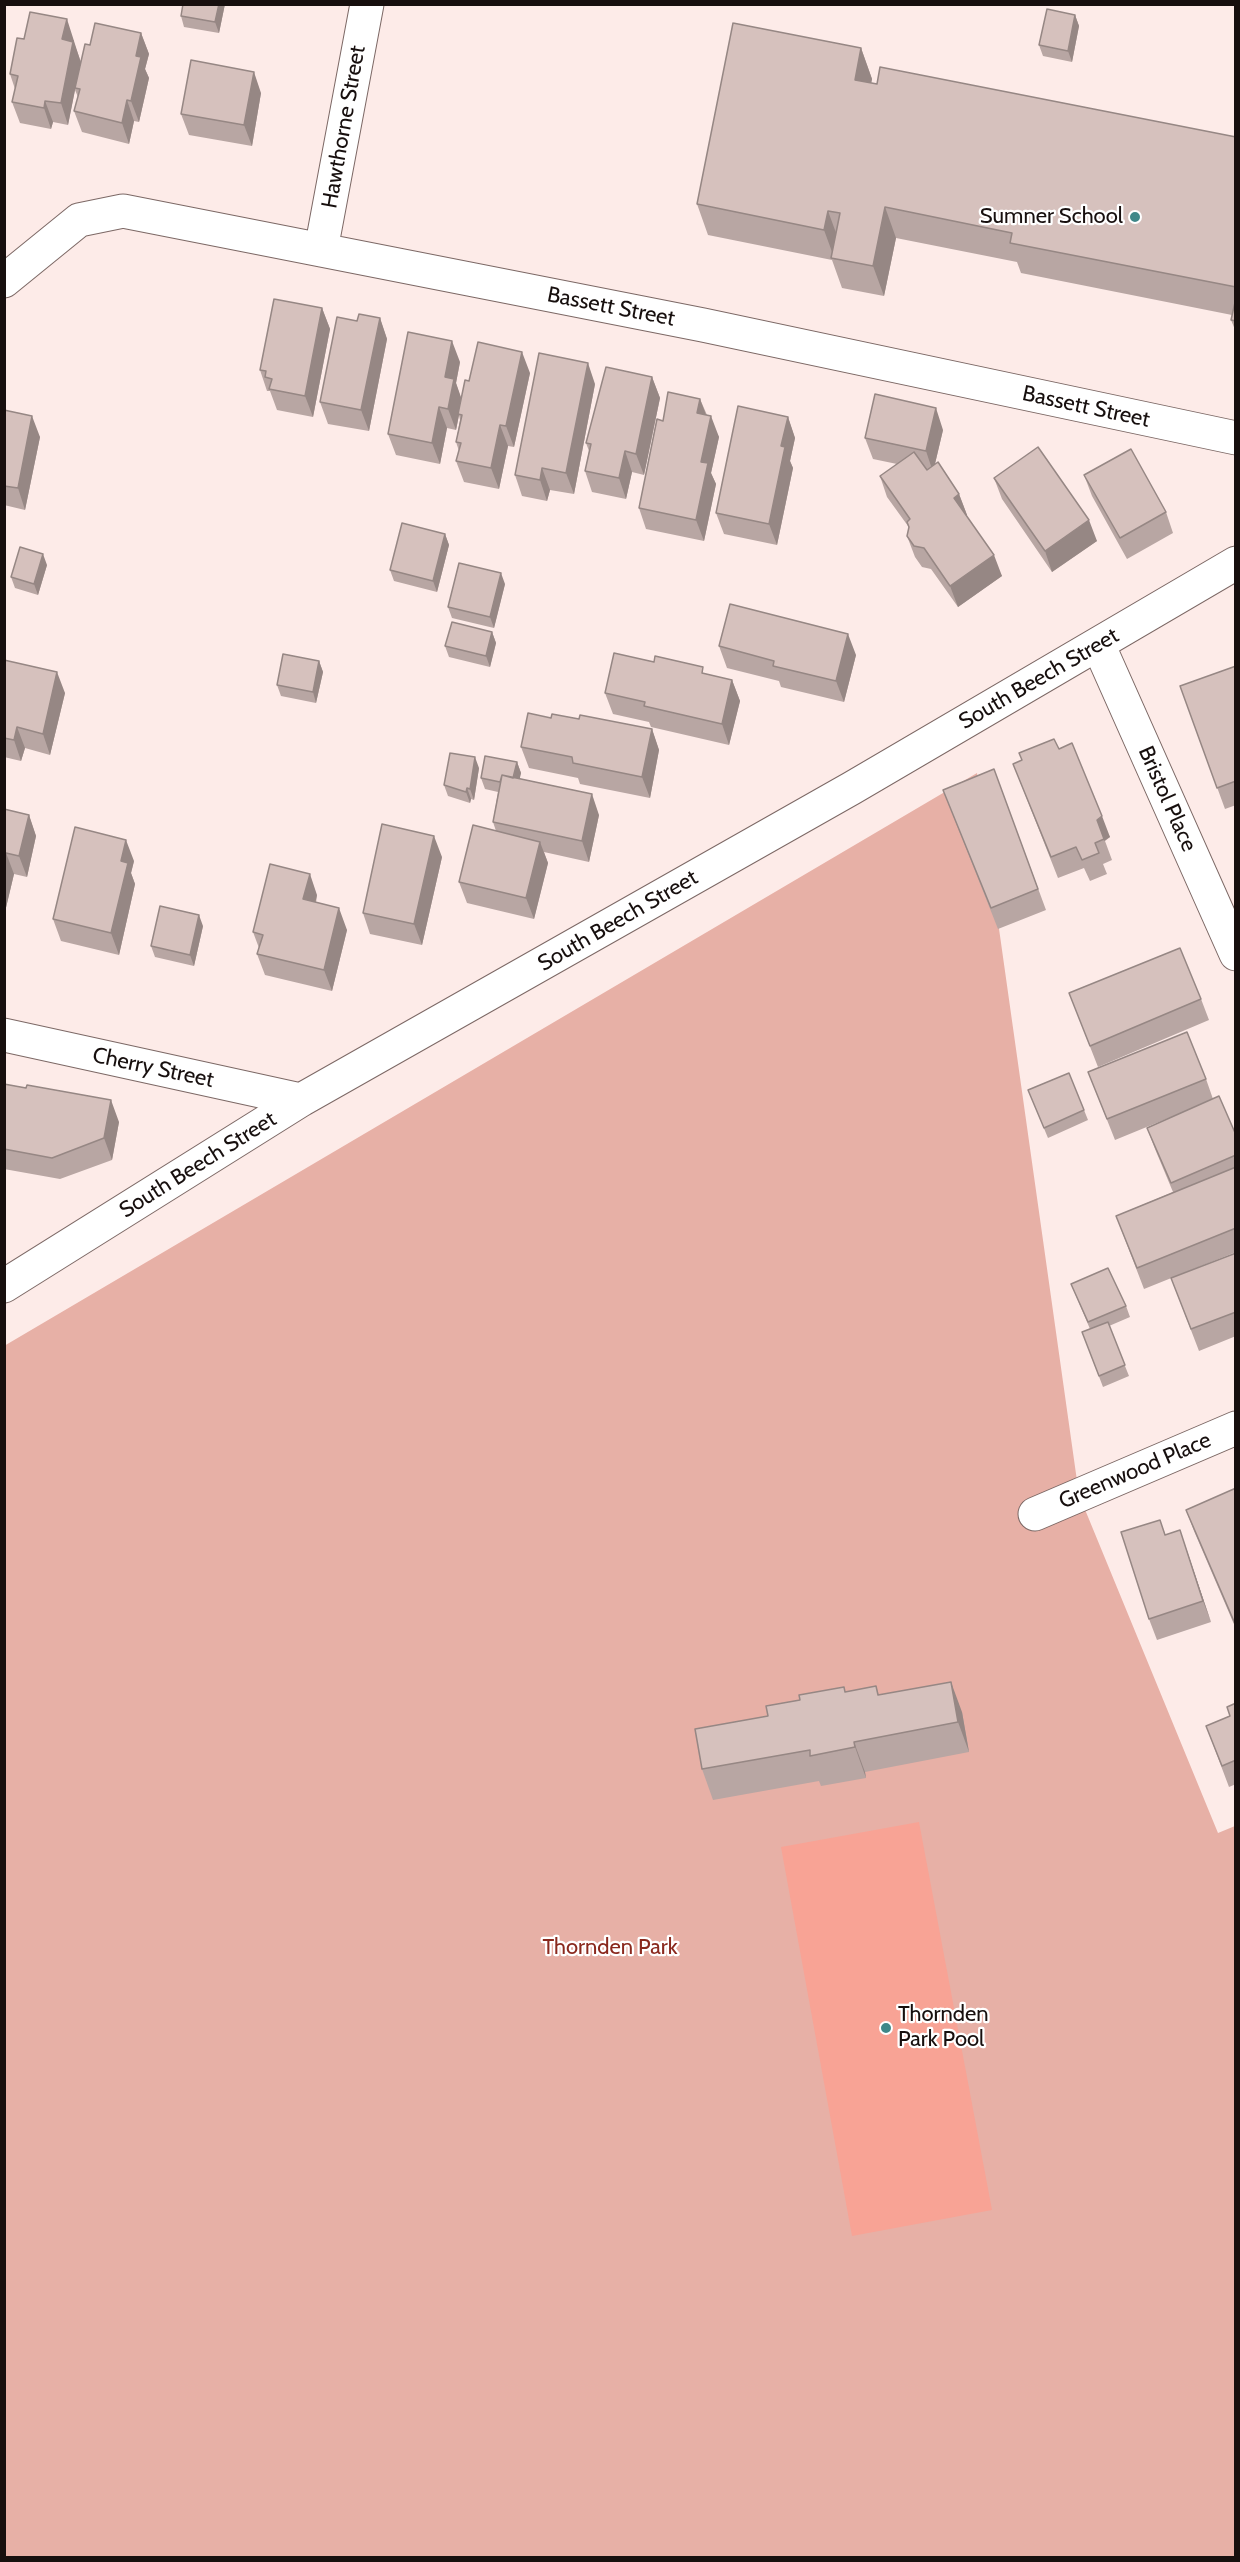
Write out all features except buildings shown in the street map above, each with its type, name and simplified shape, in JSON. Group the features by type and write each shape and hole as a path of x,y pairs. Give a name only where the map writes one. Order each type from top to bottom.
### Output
{"street":[{"name":"Hawthorne Street","path":"321,250 367,4"},
{"name":"Bassett Street","path":"4,281 79,220 123,211 703,325 1236,438"},
{"name":"South Beech Street","path":"4,1286 301,1100 852,788 1236,563"},
{"name":"Bristol Place","path":"1098,644 1236,954"},
{"name":"Cherry Street","path":"4,1035 301,1100"},
{"name":"Greenwood Place","path":"1035,1514 1236,1428"}],"green space":[{"name":"Thornden Park","path":"977,773 1079,1495 1218,1833 1235,1826 1235,2557 5,2557 4,1346"}],"shaded area":[{"name":"Thornden Park Pool","path":"919,1822 992,2210 852,2236 781,1847"}],"place":[{"name":"Sumner School","path":"1135,217"},
{"name":"Thornden Park Pool","path":"886,2028"}]}
